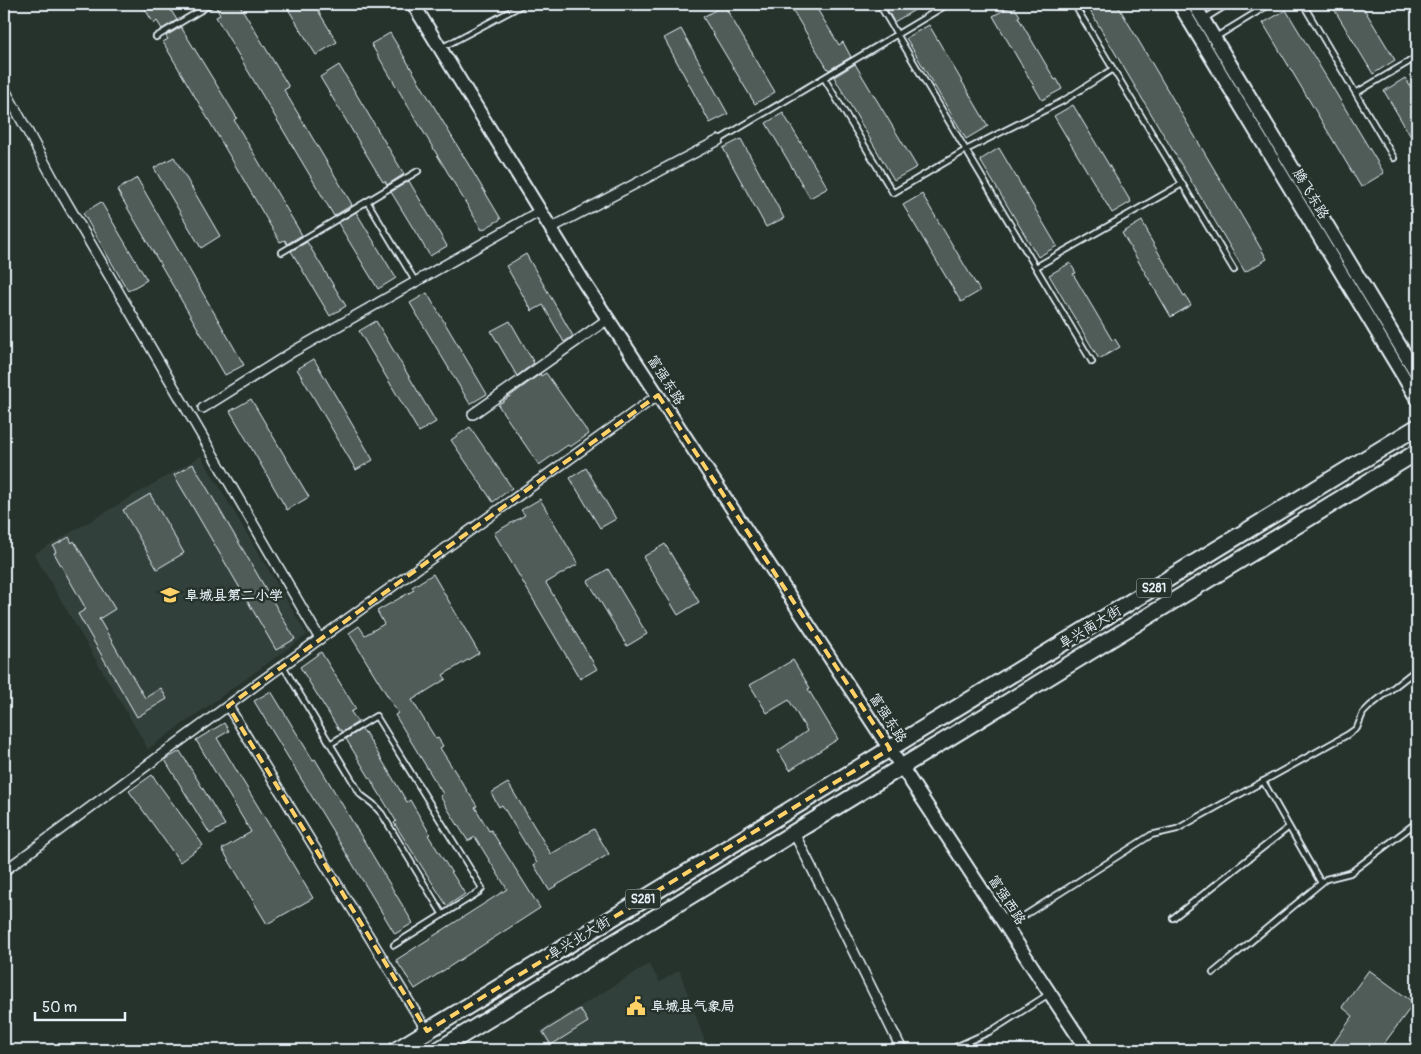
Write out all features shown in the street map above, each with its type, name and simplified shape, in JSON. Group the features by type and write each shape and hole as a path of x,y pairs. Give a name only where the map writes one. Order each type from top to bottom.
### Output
{"main road":[{"name":"阜兴南大街","path":"890,749 1417,427"},
{"name":"阜兴南大街","path":"902,767 1417,452"},
{"name":"阜兴北大街","path":"396,1050 890,749"},
{"name":"阜兴北大街","path":"438,1050 902,767"}],"street":[{"name":"富强东路","path":"413,4 608,319 902,767"},
{"name":"腾飞东路","path":"1179,4 1417,399"},
{"name":"腾飞东路","path":"1194,4 1417,374"},
{"path":"4,88 60,191 320,639"},
{"path":"550,228 719,140"},
{"path":"203,408 294,351 540,211"},
{"path":"473,414 608,319"},
{"path":"4,871 320,639 658,395"},
{"path":"228,706 428,1031"},
{"name":"富强西路","path":"902,767 1087,1050"},
{"path":"794,833 902,1050"}],"lane":[{"path":"156,37 211,4"},
{"path":"440,48 524,4"},
{"path":"879,4 1092,362"},
{"path":"719,140 948,4"},
{"path":"1074,4 1234,270"},
{"path":"1203,19 1228,4"},
{"path":"1215,38 1270,4"},
{"path":"1303,4 1394,158"},
{"path":"1356,93 1417,57"},
{"path":"824,78 893,193 966,150 1063,101 1113,69"},
{"path":"282,252 418,171"},
{"path":"1036,267 1182,184"},
{"path":"367,201 416,282"},
{"path":"283,666 361,795 382,814 443,915"},
{"path":"1007,927 1151,835 1177,828 1347,735 1357,728 1363,713 1370,706 1417,669"},
{"path":"330,744 376,716 482,888 479,892 394,945"},
{"path":"1263,781 1321,883"},
{"path":"1213,973 1321,883 1333,877 1350,873 1417,822"},
{"path":"1173,918 1289,827"},
{"path":"949,1050 992,1031 1050,993"}],"highlighted area":[{"path":"658,395 890,749 427,1031 228,706"}],"shaded area":[{"name":"阜城县第二小学","path":"201,456 307,635 148,749 34,554"},
{"name":"阜城县气象局","path":"649,964 660,982 679,970 707,1047 702,1050 552,1050 540,1031"}],"building":[{"path":"142,4 167,4 177,20 162,29 157,21 154,24"},
{"path":"222,4 239,4 289,87 284,90 350,201 352,205 334,216 216,17 220,15 216,7"},
{"path":"285,4 314,4 337,42 316,55"},
{"path":"789,4 814,4 839,45 843,42 851,57 829,70"},
{"path":"884,4 925,4 894,22"},
{"path":"1086,4 1117,4 1267,259 1245,272"},
{"path":"1331,4 1361,4 1395,60 1373,74"},
{"path":"724,5 775,92 755,104 703,17"},
{"path":"1013,5 1020,16 1018,17 1062,89 1042,100 993,16"},
{"path":"1286,10 1384,173 1361,187 1263,23"},
{"path":"929,25 988,126 966,139 906,38"},
{"path":"181,27 237,118 234,120 302,235 287,244 285,240 280,242 163,42 168,39 166,36"},
{"path":"681,29 728,114 710,123 664,38"},
{"path":"390,33 501,219 482,230 371,44"},
{"path":"855,64 917,167 894,180 834,77"},
{"path":"339,65 404,174 387,185 385,181 383,182 320,77"},
{"path":"1405,78 1417,97 1417,147 1384,91"},
{"path":"1073,105 1131,202 1112,213 1054,116"},
{"path":"783,113 828,188 810,198 766,123"},
{"path":"741,139 784,218 766,227 723,148"},
{"path":"999,148 1057,246 1038,257 980,160"},
{"path":"174,157 220,236 201,248 154,168"},
{"path":"137,178 244,365 225,375 117,190"},
{"path":"409,181 447,246 430,256 391,192"},
{"path":"922,194 980,291 961,302 903,205"},
{"path":"101,202 147,280 128,291 83,213"},
{"path":"356,212 396,278 378,289 338,223"},
{"path":"1142,221 1147,233 1191,305 1171,317 1122,233"},
{"path":"307,242 346,306 330,316 291,251"},
{"path":"526,254 573,336 564,342 543,305 532,311 506,266"},
{"path":"1070,263 1076,273 1073,274 1112,340 1115,339 1120,347 1099,359 1049,275"},
{"path":"427,293 487,394 470,404 410,303"},
{"path":"376,321 436,422 419,432 359,331"},
{"path":"510,321 534,363 517,376 491,331"},
{"path":"314,359 373,460 356,470 297,369"},
{"path":"546,373 589,434 570,447 568,445 539,465 498,405 540,374 541,376"},
{"path":"251,399 309,497 287,510 230,411"},
{"path":"470,427 512,488 493,502 451,440"},
{"path":"193,464 295,639 276,650 174,475"},
{"path":"586,468 616,519 600,528 570,478"},
{"path":"150,494 184,553 157,569 123,510"},
{"path":"540,499 578,564 546,583 597,669 580,679 494,533 525,515 521,510"},
{"path":"69,537 72,543 74,541 115,609 99,619 145,698 161,688 167,699 137,717 78,614 86,609 54,553 56,552 53,546"},
{"path":"665,544 699,602 678,615 643,557"},
{"path":"608,569 647,634 627,646 588,581"},
{"path":"433,574 479,653 443,675 446,679 412,700 436,739 438,738 443,746 440,748 477,806 475,807 489,831 491,830 540,908 415,989 396,960 507,889 475,837 468,841 449,811 440,796 443,794 395,715 398,713 349,633 359,626 365,635 384,624 377,611 414,590 412,587"},
{"path":"321,652 356,709 351,712 358,722 342,732 300,667"},
{"path":"793,660 838,739 790,770 778,751 807,731 789,700 767,713 750,685"},
{"path":"271,691 313,760 315,759 413,923 395,934 254,701"},
{"path":"224,723 229,731 217,738 313,898 267,924 222,849 251,832 196,740"},
{"path":"362,729 407,802 410,800 430,834 428,835 465,894 447,906 394,823 396,821 346,739"},
{"path":"180,751 225,825 210,834 165,760"},
{"path":"152,775 203,845 180,862 129,791"},
{"path":"508,783 551,854 594,829 609,854 549,890 534,865 537,863 502,805 499,807 491,793"},
{"path":"1369,970 1414,1003 1383,1045 1390,1050 1339,1050 1332,1045 1353,1016 1342,1007"},
{"path":"580,1009 588,1022 551,1045 543,1032"}],"place":[{"name":"阜城县第二小学","path":"170,595"},
{"name":"阜城县气象局","path":"636,1006"}]}
